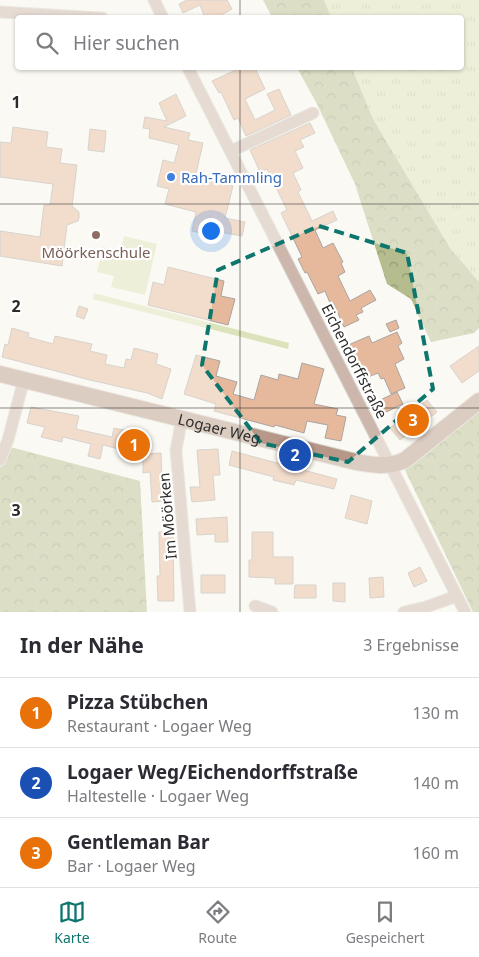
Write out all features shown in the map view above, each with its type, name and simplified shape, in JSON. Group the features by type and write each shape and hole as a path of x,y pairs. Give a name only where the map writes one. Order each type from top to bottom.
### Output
{"street":[{"path":"154,0 162,15"},
{"path":"0,12 51,15"},
{"name":"Eichendorffstraße","path":"189,70 465,612"},
{"path":"231,151 313,114"},
{"name":"Logaer Weg","path":"0,374 356,462 392,466"},
{"path":"0,460 8,440 24,379"},
{"path":"392,466 416,453 479,401"},
{"name":"Im Möörken","path":"182,418 176,450 190,612"},
{"path":"404,612 426,607 457,596"},
{"path":"255,606 272,612"}],"highlighted area":[{"path":"319,226 407,253 433,389 348,462 261,443 202,365 218,270"}],"green space":[{"path":"263,0 324,0 330,15 271,15"},
{"path":"324,0 479,0 479,282 450,248 373,119 353,70 464,70 464,15 330,15"},
{"path":"298,70 353,70 373,119 450,248 479,282 479,328 474,333 431,342 411,299 387,284 355,184 316,102"},
{"path":"124,236 157,244 145,295 111,287 114,276 97,272 103,247 120,251"},
{"path":"94,293 289,343 288,349 93,299"},
{"path":"479,404 479,612 473,612 403,466"},
{"path":"10,447 140,481 147,612 0,612 0,468"}],"building":[{"path":"187,0 227,0 232,9 221,15 204,15 200,5 183,13 179,4"},
{"path":"236,70 256,70 265,89 245,99 255,120 275,110 267,94 279,89 291,115 246,136 238,118 234,120 221,92 219,93 212,81"},
{"path":"176,94 186,116 164,127 190,133 188,140 203,143 195,178 233,186 225,218 245,222 242,236 214,231 213,236 192,231 196,212 165,204 169,189 157,186 163,160 174,163 179,145 149,138 150,129 143,128 145,117 167,121 159,103"},
{"path":"310,123 315,133 300,140 304,147 295,151 303,168 293,173 301,190 298,192 312,221 333,211 337,220 315,230 323,248 333,243 343,262 341,263 345,272 338,276 350,301 370,290 376,300 361,308 363,312 356,315 359,320 344,327 333,302 330,303 325,291 318,294 307,272 305,273 298,259 302,257 281,213 287,210 267,169 260,172 250,150"},
{"path":"13,127 48,132 46,147 62,149 60,163 77,165 72,206 79,212 79,218 78,221 67,225 62,266 0,256 0,231 40,237 44,205 50,205 53,184 0,177 0,142 11,143"},
{"path":"90,129 106,131 104,152 88,150"},
{"path":"168,267 224,281 221,296 235,299 228,325 148,305 153,282 164,285"},
{"path":"79,306 88,309 84,319 76,316"},
{"path":"396,320 399,328 390,332 386,324"},
{"path":"12,328 29,333 28,337 53,344 55,336 92,344 90,351 107,355 105,364 124,368 126,359 131,360 134,348 158,354 156,364 171,369 162,399 147,393 2,357 5,344 8,345"},
{"path":"397,332 402,343 398,346 404,359 395,364 405,388 391,394 384,378 381,379 378,373 363,379 346,346 369,336 372,343"},
{"path":"479,346 479,371 462,383 450,366"},
{"path":"196,355 220,361 216,376 237,382 233,394 254,400 261,375 278,380 279,374 298,379 302,363 324,369 314,404 338,409 336,415 346,417 341,441 325,438 328,425 307,421 304,433 275,425 274,427 214,411 216,404 184,394"},
{"path":"397,392 403,404 380,415 374,403"},
{"path":"427,400 437,412 400,440 390,428"},
{"path":"31,407 79,416 76,429 112,437 114,428 147,435 142,455 103,445 100,459 88,456 91,444 63,437 62,442 41,437 45,427 27,423"},
{"path":"218,449 220,475 213,475 215,500 192,502 190,487 200,487 197,450"},
{"path":"232,451 337,479 334,489 296,480 294,485 273,480 274,477 229,465"},
{"path":"161,453 162,488 165,487 166,501 152,502 150,472 143,473 143,454"},
{"path":"351,495 372,501 367,524 345,518"},
{"path":"227,517 228,542 215,542 215,534 197,535 196,519"},
{"path":"159,532 173,532 174,601 158,601 157,576 160,576"},
{"path":"252,532 273,532 273,557 293,557 293,584 275,584 275,578 249,577 249,560 252,560"},
{"path":"420,567 427,581 414,587 408,573"},
{"path":"201,575 225,575 225,593 201,593"},
{"path":"383,577 384,597 370,598 369,578"},
{"path":"333,583 345,583 345,602 333,601"},
{"path":"295,585 316,585 316,598 294,598"}],"place":[{"name":"Rah-Tammling","path":"171,177"},
{"name":"Möörkenschule","path":"96,235"},
{"name":"Gentleman Bar","path":"413,420"},
{"name":"Pizza Stübchen","path":"134,445"},
{"name":"Logaer Weg/Eichendorffstraße","path":"295,455"}]}
